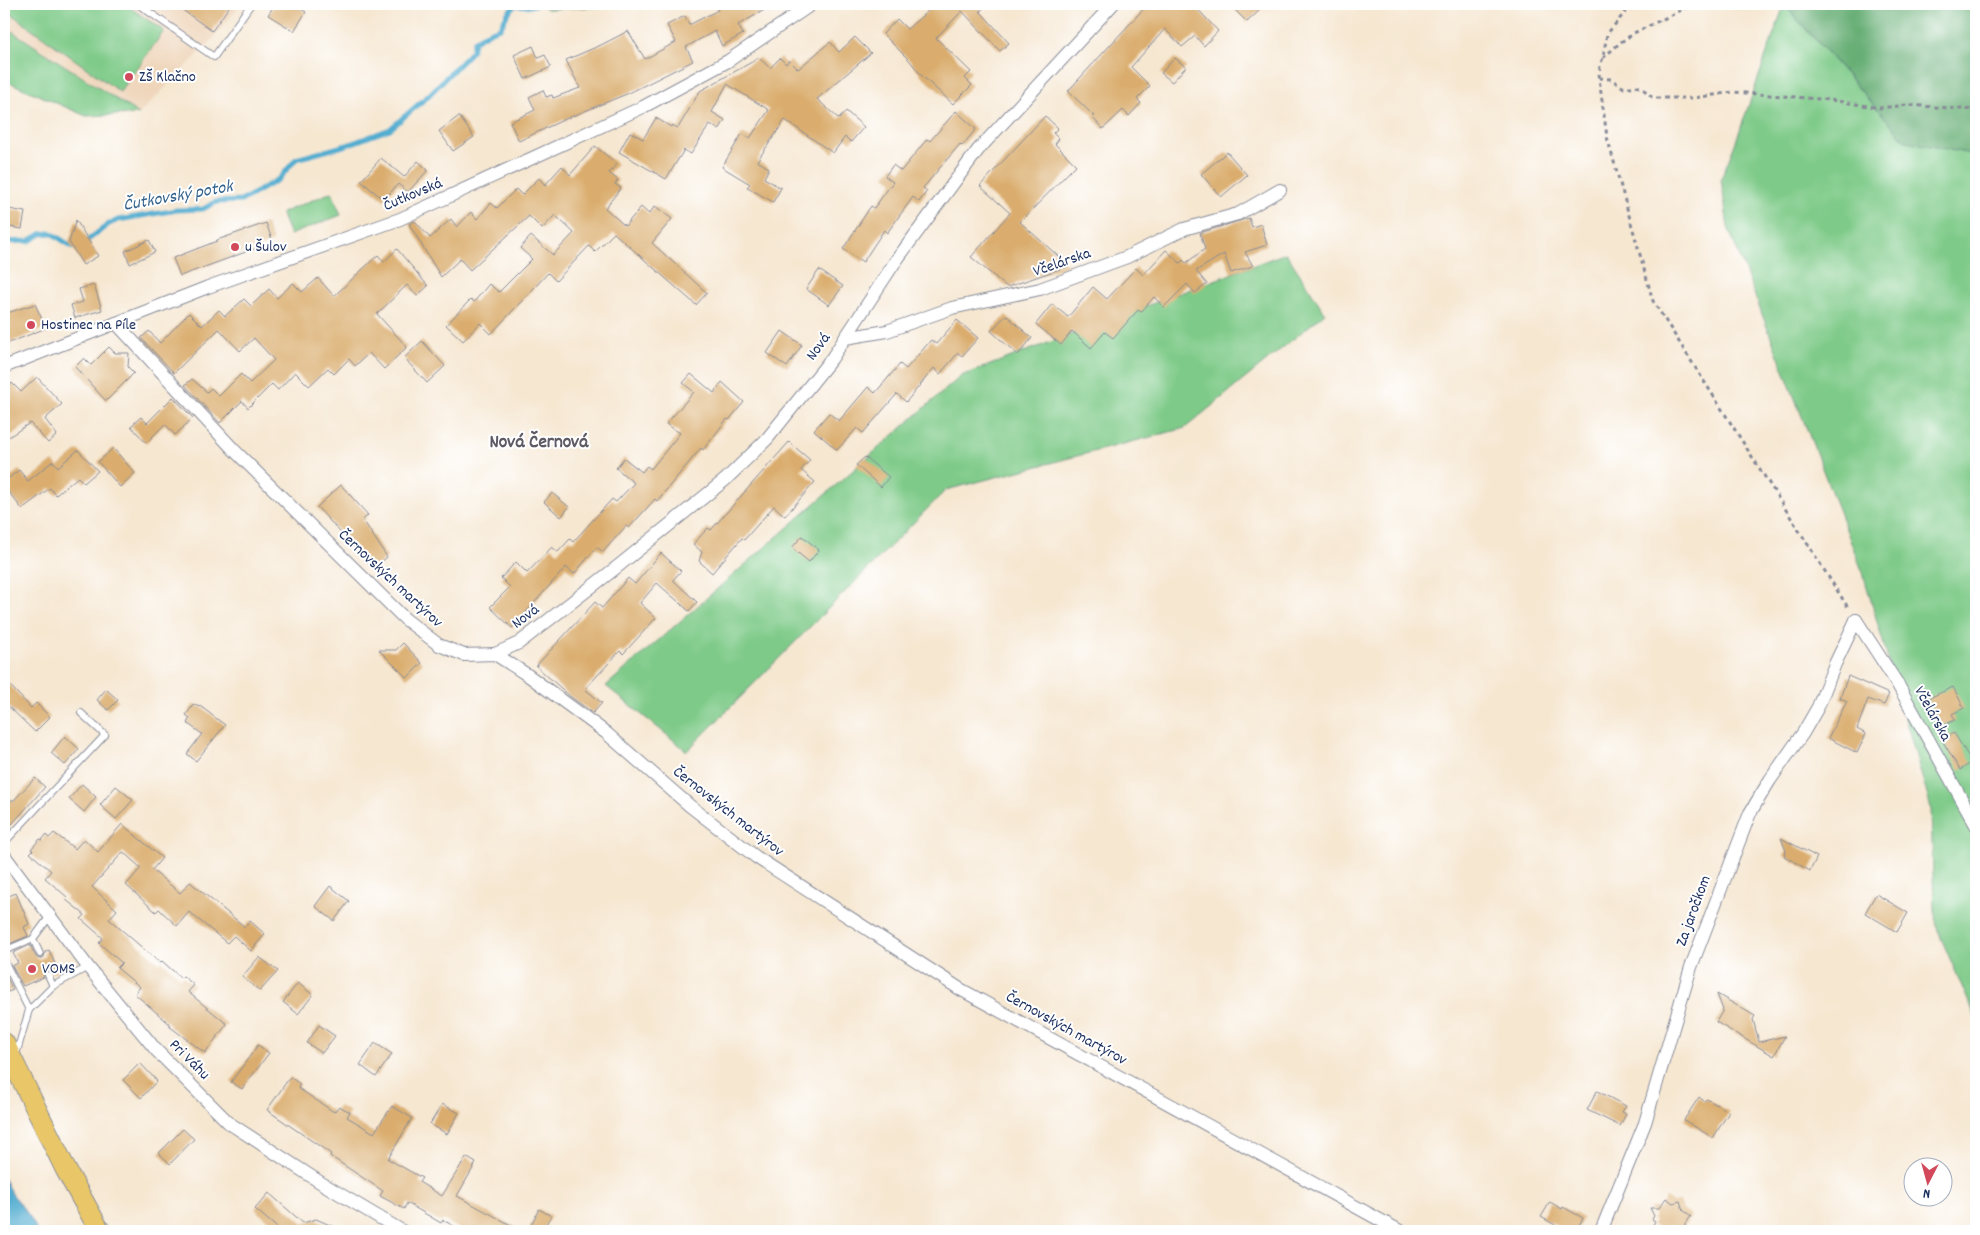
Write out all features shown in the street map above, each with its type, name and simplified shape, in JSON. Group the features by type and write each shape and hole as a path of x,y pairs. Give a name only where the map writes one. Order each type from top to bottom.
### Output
{"main road":[{"path":"4,1043 66,1170 100,1231"}],"street":[{"name":"Čutkovská","path":"4,367 208,287 400,219 643,107 728,61 812,4"},
{"name":"Nová","path":"495,654 518,643 617,567 725,480 767,440 832,358 895,262 978,150 1114,4"},
{"name":"Včelárska","path":"845,338 887,331 952,308 1040,289 1127,257 1184,229 1238,214 1280,190"},
{"name":"Černovských martýrov","path":"116,323 235,451 405,619 438,645 464,655 495,654 529,676 605,732 690,806 756,857 960,989 1400,1231"},
{"name":"Včelárska","path":"1856,620 1897,683 1976,825"},
{"name":"Za jaročkom","path":"1601,1231 1645,1123 1691,968 1750,813 1818,708 1835,664 1856,620"},
{"name":"Pri Váhu","path":"4,855 88,967 156,1050 229,1123 323,1184 402,1231"}],"lane":[{"path":"139,4 214,57 251,4"},
{"path":"4,842 105,735 81,713"},
{"path":"4,951 33,939 50,916"},
{"path":"33,939 40,954"},
{"path":"4,960 28,1010"},
{"path":"14,1063 28,1010 53,986 88,967"},
{"path":"48,975 53,986"}],"path":[{"path":"1632,4 1607,34 1599,78 1607,137 1653,302 1856,620"},
{"path":"1603,58 1634,33 1694,4"},
{"path":"1599,78 1611,79 1624,88 1636,86 1642,88 1652,97 1656,98 1694,98 1733,92 1831,100 1880,108 1907,105 1976,110"}],"shaded area":[{"name":"ZŠ Klačno","path":"4,4 241,4 212,40 139,114 4,26"}],"green space":[{"path":"4,4 125,4 164,31 120,92 4,9"},
{"path":"539,4 619,4 614,6 548,9"},
{"path":"1784,4 1976,4 1976,155 1906,141"},
{"path":"1784,5 1906,141 1976,155 1976,1019 1938,931 1934,910 1931,808 1863,573 1728,227 1721,179"},
{"path":"4,26 139,114 86,116 4,80"},
{"path":"332,192 341,215 290,235 281,213"},
{"path":"1286,253 1325,313 1185,428 946,490 687,751 606,686 961,376"}],"water":[{"path":"4,1179 11,1192 30,1217 37,1231 4,1231"}],"building":[{"path":"174,4 231,4 212,31"},
{"path":"275,4 293,4 306,12 294,31 268,15"},
{"path":"713,4 775,4 738,25 743,34 722,46 715,31 686,47 693,61 629,93 563,120 519,141 510,122 535,110 529,97 543,90 546,97 552,95 553,98 580,88 566,60 628,31 645,59 676,42 667,25 685,16 689,25 718,10"},
{"path":"936,4 988,4 980,11 1009,43 1000,51 962,11 936,38 971,72 965,78 972,85 953,104 922,76 883,34 897,19 907,29"},
{"path":"1148,4 1193,4 1218,31 1204,46 1195,36 1182,47 1165,29 1131,67 1150,86 1137,99 1141,103 1129,116 1123,110 1103,129 1092,117 1094,116 1068,91"},
{"path":"1229,4 1254,4 1260,10 1247,22"},
{"path":"855,37 871,53 817,99 839,119 846,111 864,127 851,142 845,137 833,153 785,120 757,161 769,168 764,178 781,188 773,202 747,187 750,184 722,167 742,134 750,138 769,110 727,84 712,112 725,120 719,130 710,124 691,154 684,150 666,179 619,152 630,132 643,139 656,118 671,127 672,125 678,128 700,91 759,58 770,68 780,58 786,64 789,60 798,69 830,42 839,52"},
{"path":"533,46 538,58 545,55 551,67 525,79 514,55"},
{"path":"1175,58 1186,67 1172,82 1161,73"},
{"path":"956,111 976,129 962,146 960,144 923,188 927,191 919,202 913,197 887,233 884,230 863,262 843,249 871,206 874,208 893,182 885,176 893,165 901,171 927,139 930,141"},
{"path":"459,116 474,137 453,151 439,131"},
{"path":"1045,116 1058,128 1053,133 1059,139 1055,144 1076,165 1020,222 1069,266 1007,287 971,257 1010,213 980,186"},
{"path":"595,146 617,164 609,173 618,180 615,184 621,188 605,208 625,226 641,207 649,214 655,206 672,219 652,243 707,293 696,305 614,233 595,252 589,246 556,281 548,273 491,334 480,323 463,341 446,325 471,299 474,302 489,284 499,292 532,259 520,248 531,236 553,255 574,233 555,215 542,229 529,216 470,270 460,259 441,277 409,224 415,221 430,238 451,219 457,227 471,212 477,219 491,203 497,208 516,189 522,195 539,178 545,185 562,166 570,175"},
{"path":"1227,152 1247,175 1221,197 1201,174"},
{"path":"381,158 404,177 418,161 428,170 408,192 398,184 384,200 361,181"},
{"path":"4,208 25,212 22,229 4,226"},
{"path":"1249,218 1252,227 1261,224 1267,245 1245,252 1253,266 1231,273 1224,254 1196,271 1207,284 1195,293 1187,284 1164,307 1154,297 1141,312 1138,310 1113,338 1105,332 1091,348 1072,331 1061,345 1036,324 1052,304 1068,317 1093,287 1107,299 1136,268 1143,275 1166,250 1180,263 1183,260 1186,263 1205,249 1200,233"},
{"path":"76,220 98,256 83,265 69,242"},
{"path":"266,223 273,242 180,276 173,258"},
{"path":"149,240 155,252 130,264 125,251"},
{"path":"397,249 428,286 417,296 407,285 377,314 407,347 384,369 369,353 355,366 349,359 334,374 328,368 309,386 295,372 278,390 272,384 248,408 242,401 220,423 185,385 192,379 207,392 211,388 219,396 241,374 250,383 274,360 254,338 240,351 219,329 174,373 141,338 149,331 160,343 189,313 202,326 219,310 225,316 244,299 251,306 269,289 277,298 293,283 302,292 318,278 334,296 378,255 384,262"},
{"path":"819,270 843,286 829,305 806,289"},
{"path":"94,285 102,310 75,318 71,305 83,302 79,289"},
{"path":"35,304 46,328 4,345 4,314"},
{"path":"1006,315 1032,338 1018,355 991,331"},
{"path":"957,320 978,338 962,356 958,353 940,374 934,368 906,402 897,394 863,433 857,428 837,450 814,430 829,413 839,421 868,387 875,393 900,364 906,369 931,340 936,344"},
{"path":"782,331 802,345 787,367 767,353"},
{"path":"422,341 445,366 427,383 404,358"},
{"path":"109,347 115,353 129,353 128,367 134,373 106,401 75,367 84,358 91,365"},
{"path":"691,374 714,393 722,382 744,402 729,420 727,419 703,450 701,448 657,501 655,499 629,528 626,526 603,552 597,547 574,574 566,567 512,628 490,607 510,587 501,578 516,562 527,573 552,547 558,552 570,539 573,542 612,499 616,502 634,483 616,468 624,458 642,472 647,466 651,469 680,433 666,424 694,392 683,383"},
{"path":"37,377 62,404 45,419 57,435 48,443 30,423 4,440 4,391 12,383 21,392"},
{"path":"173,397 193,418 175,435 165,424 146,443 131,426 141,417 147,423"},
{"path":"789,442 810,460 801,470 815,482 785,516 774,506 744,540 742,538 712,573 699,561 702,552 693,544 708,528 711,530"},
{"path":"113,448 135,473 120,487 98,462"},
{"path":"78,450 98,471 84,483 78,477 56,495 50,488 22,509 4,486 4,482 19,470 28,481 53,461 58,467"},
{"path":"865,457 889,477 881,487 856,465"},
{"path":"341,485 368,515 363,520 387,557 374,569 317,507"},
{"path":"552,493 569,507 561,517 544,502"},
{"path":"802,536 819,550 809,562 792,548"},
{"path":"661,553 681,571 673,580 697,602 689,611 657,583 640,603 656,618 623,654 620,651 585,689 602,703 593,713 571,697 536,666 595,602 602,608 628,578 635,584"},
{"path":"403,643 422,663 407,678 379,650 396,650"},
{"path":"1848,676 1889,694 1884,705 1868,699 1857,729 1866,734 1857,753 1828,738 1847,701 1840,698"},
{"path":"4,679 31,708 36,703 50,717 35,732 4,702"},
{"path":"1953,687 1964,708 1952,714 1955,720 1942,726 1927,699"},
{"path":"106,689 118,700 108,710 97,700"},
{"path":"194,704 200,706 225,725 196,761 187,754 202,734 187,723 190,718 186,715"},
{"path":"1954,733 1972,762 1960,770 1942,740"},
{"path":"65,736 79,749 65,765 51,753"},
{"path":"35,778 45,787 4,833 4,801 14,800"},
{"path":"82,784 96,797 84,812 69,799"},
{"path":"116,786 133,800 116,819 100,805"},
{"path":"122,824 162,858 152,870 180,893 190,882 245,927 250,921 265,934 251,951 234,936 227,943 189,912 177,926 159,909 156,912 126,885 141,868 123,852 92,887 117,910 109,919 160,963 162,961 181,978 183,976 194,985 188,992 227,1024 205,1053 169,1026 171,1025 135,994 140,987 117,968 122,963 99,943 103,938 81,919 85,915 65,899 67,897 45,878 51,871 30,853 33,850 31,849 40,839 42,840 46,835 49,838 54,833 75,849 84,839 98,852"},
{"path":"1781,838 1817,857 1810,871 1784,856 1786,851"},
{"path":"330,886 349,901 334,921 315,906"},
{"path":"16,893 29,924 24,927 28,936 9,944 4,933 4,898"},
{"path":"1876,894 1908,913 1897,932 1865,913"},
{"path":"30,945 39,959 44,957 45,952 49,950 58,971 53,973 46,970 44,977 23,986 12,966 18,963 13,953"},
{"path":"259,957 278,971 260,991 242,977"},
{"path":"4,971 13,990 8,992 4,983"},
{"path":"298,983 313,995 298,1014 283,1002"},
{"path":"1717,994 1755,1016 1753,1019 1759,1042 1785,1036 1774,1056 1716,1022 1723,1010"},
{"path":"319,1025 335,1036 322,1053 307,1043"},
{"path":"375,1043 392,1054 376,1077 360,1065"},
{"path":"258,1045 269,1053 242,1089 231,1082"},
{"path":"140,1063 157,1081 141,1098 123,1080"},
{"path":"290,1077 300,1084 298,1088 334,1112 339,1106 350,1112 347,1117 374,1133 392,1106 412,1118 388,1159 422,1178 419,1182 442,1196 466,1157 476,1163 457,1196 522,1231 463,1231 443,1220 441,1223 407,1203 404,1209 380,1196 383,1191 330,1156 331,1154 267,1110"},
{"path":"1597,1091 1626,1106 1622,1112 1626,1114 1620,1126 1587,1110"},
{"path":"1699,1097 1704,1101 1707,1099 1729,1112 1713,1138 1684,1120"},
{"path":"442,1104 459,1113 447,1134 430,1124"},
{"path":"183,1129 194,1139 170,1164 159,1153"},
{"path":"269,1193 303,1223 316,1219 344,1231 281,1231 255,1209"},
{"path":"1666,1198 1673,1203 1680,1201 1683,1210 1691,1216 1681,1231 1662,1231 1653,1225 1655,1221 1652,1219 1654,1216 1650,1208 1659,1208"},
{"path":"1550,1202 1583,1218 1576,1231 1566,1231 1541,1217"},
{"path":"539,1209 551,1216 542,1231 528,1231"}],"waterway":[{"name":"Čutkovský potok","path":"84,243 109,224 118,220 177,210 203,209 216,202 241,201 279,179 296,159 347,145 390,129 428,96 472,51 474,41 500,28 515,5 530,6 537,4"},
{"name":"Čutkovský potok","path":"4,242 29,241 41,234 51,233 77,248"}],"place":[{"name":"ZŠ Klačno","path":"129,77"},
{"name":"u Šulov","path":"235,247"},
{"name":"Hostinec na Píle","path":"31,325"},
{"name":"VOMS","path":"32,969"}],"district":[{"name":"Nová Černová","path":"539,443"}]}
